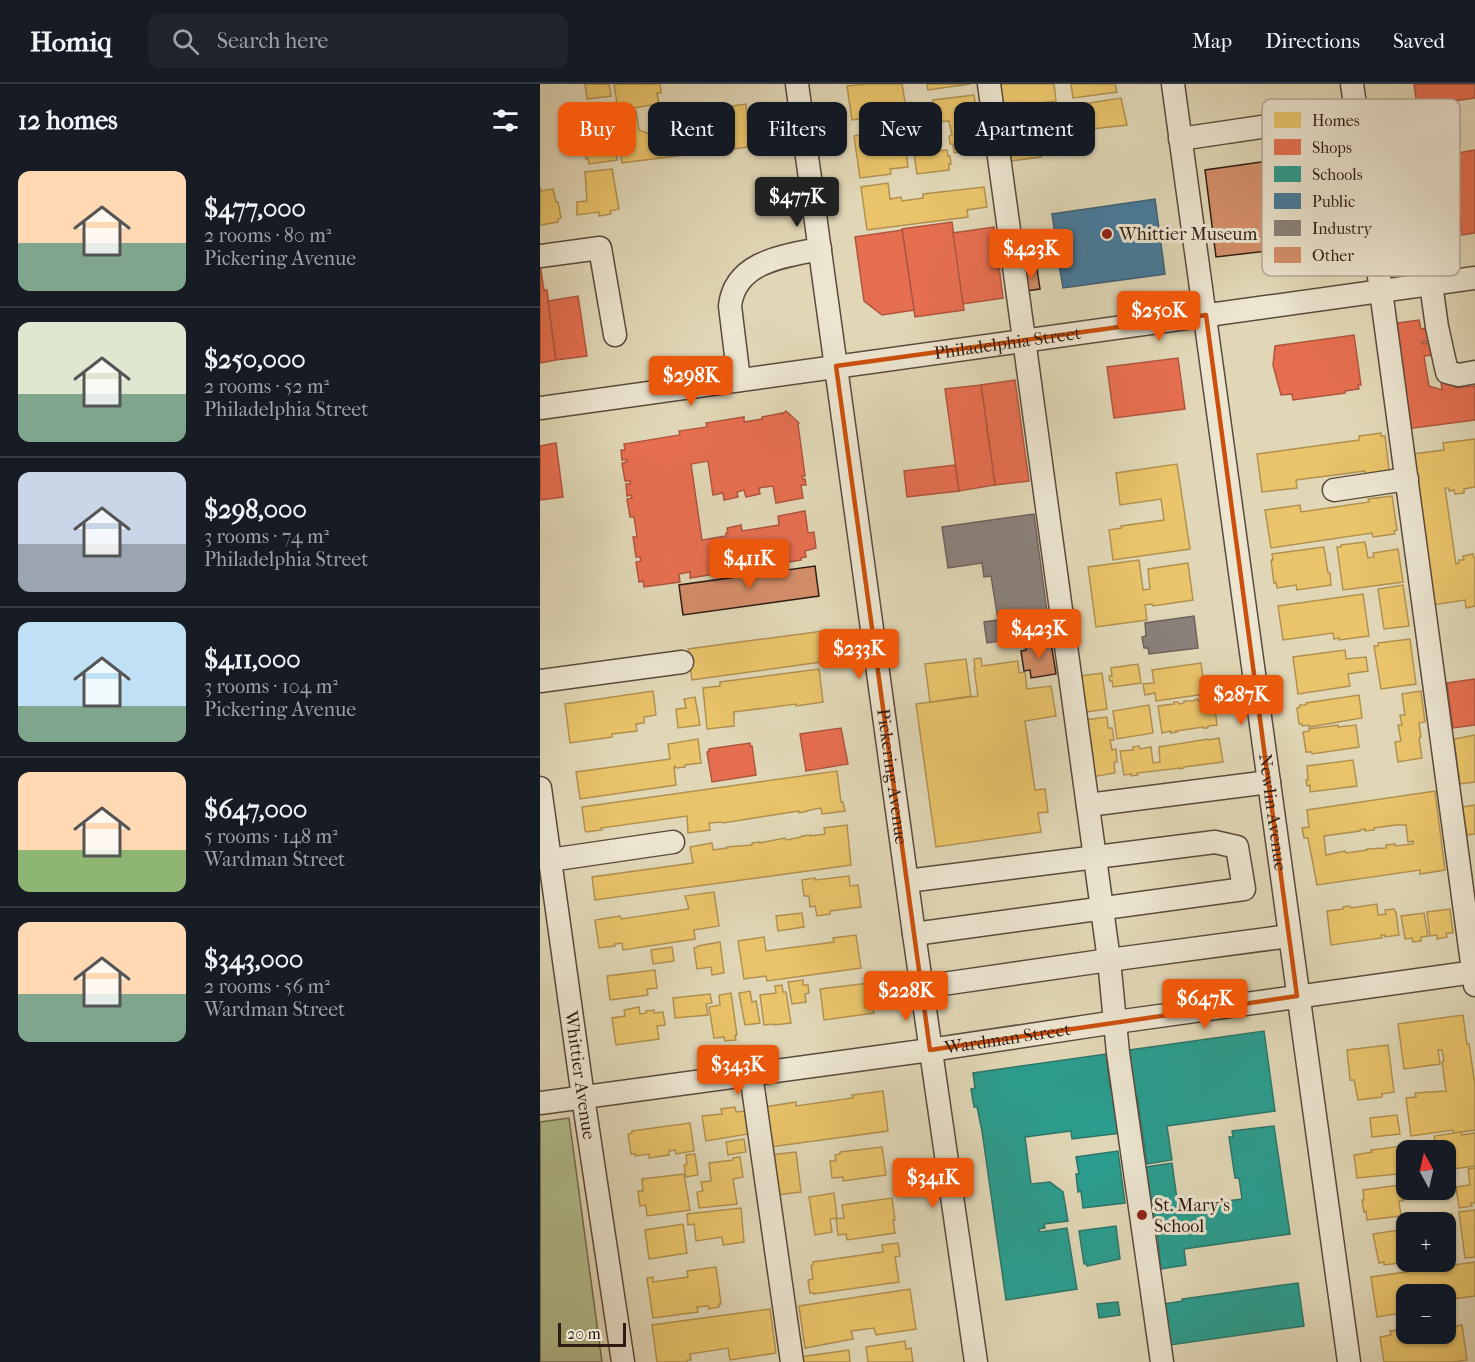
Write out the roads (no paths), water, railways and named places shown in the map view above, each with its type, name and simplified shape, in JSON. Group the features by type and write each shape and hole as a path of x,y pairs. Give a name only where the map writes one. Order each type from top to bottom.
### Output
{"street":[{"name":"Pickering Avenue","path":"797,84 930,1050 976,1362"},
{"path":"989,84 1109,960 1118,1053 1162,1362"},
{"name":"Newlin Avenue","path":"1173,84 1349,1362"},
{"path":"1352,84 1354,99"},
{"path":"1180,139 1262,127"},
{"path":"540,256 600,248 615,335"},
{"path":"739,380 730,306 731,293 747,272 760,264 776,258 820,249"},
{"path":"1379,276 1474,976"},
{"name":"Philadelphia Street","path":"540,408 1475,278"},
{"path":"1431,284 1446,372 1459,375 1475,372"},
{"path":"1334,490 1407,479"},
{"path":"540,681 682,662"},
{"path":"1088,805 1269,782"},
{"name":"Whittier Avenue","path":"540,788 623,1362"},
{"path":"550,860 673,842"},
{"path":"907,881 1215,842 1237,847 1244,889 914,934"},
{"path":"922,987 1289,936"},
{"name":"Wardman Street","path":"540,1103 930,1050 1297,996 1474,976"},
{"path":"751,1074 792,1362"}],"place":[{"name":"Whittier Museum","path":"1107,234"},
{"name":"St. Mary's School","path":"1142,1215"}]}
